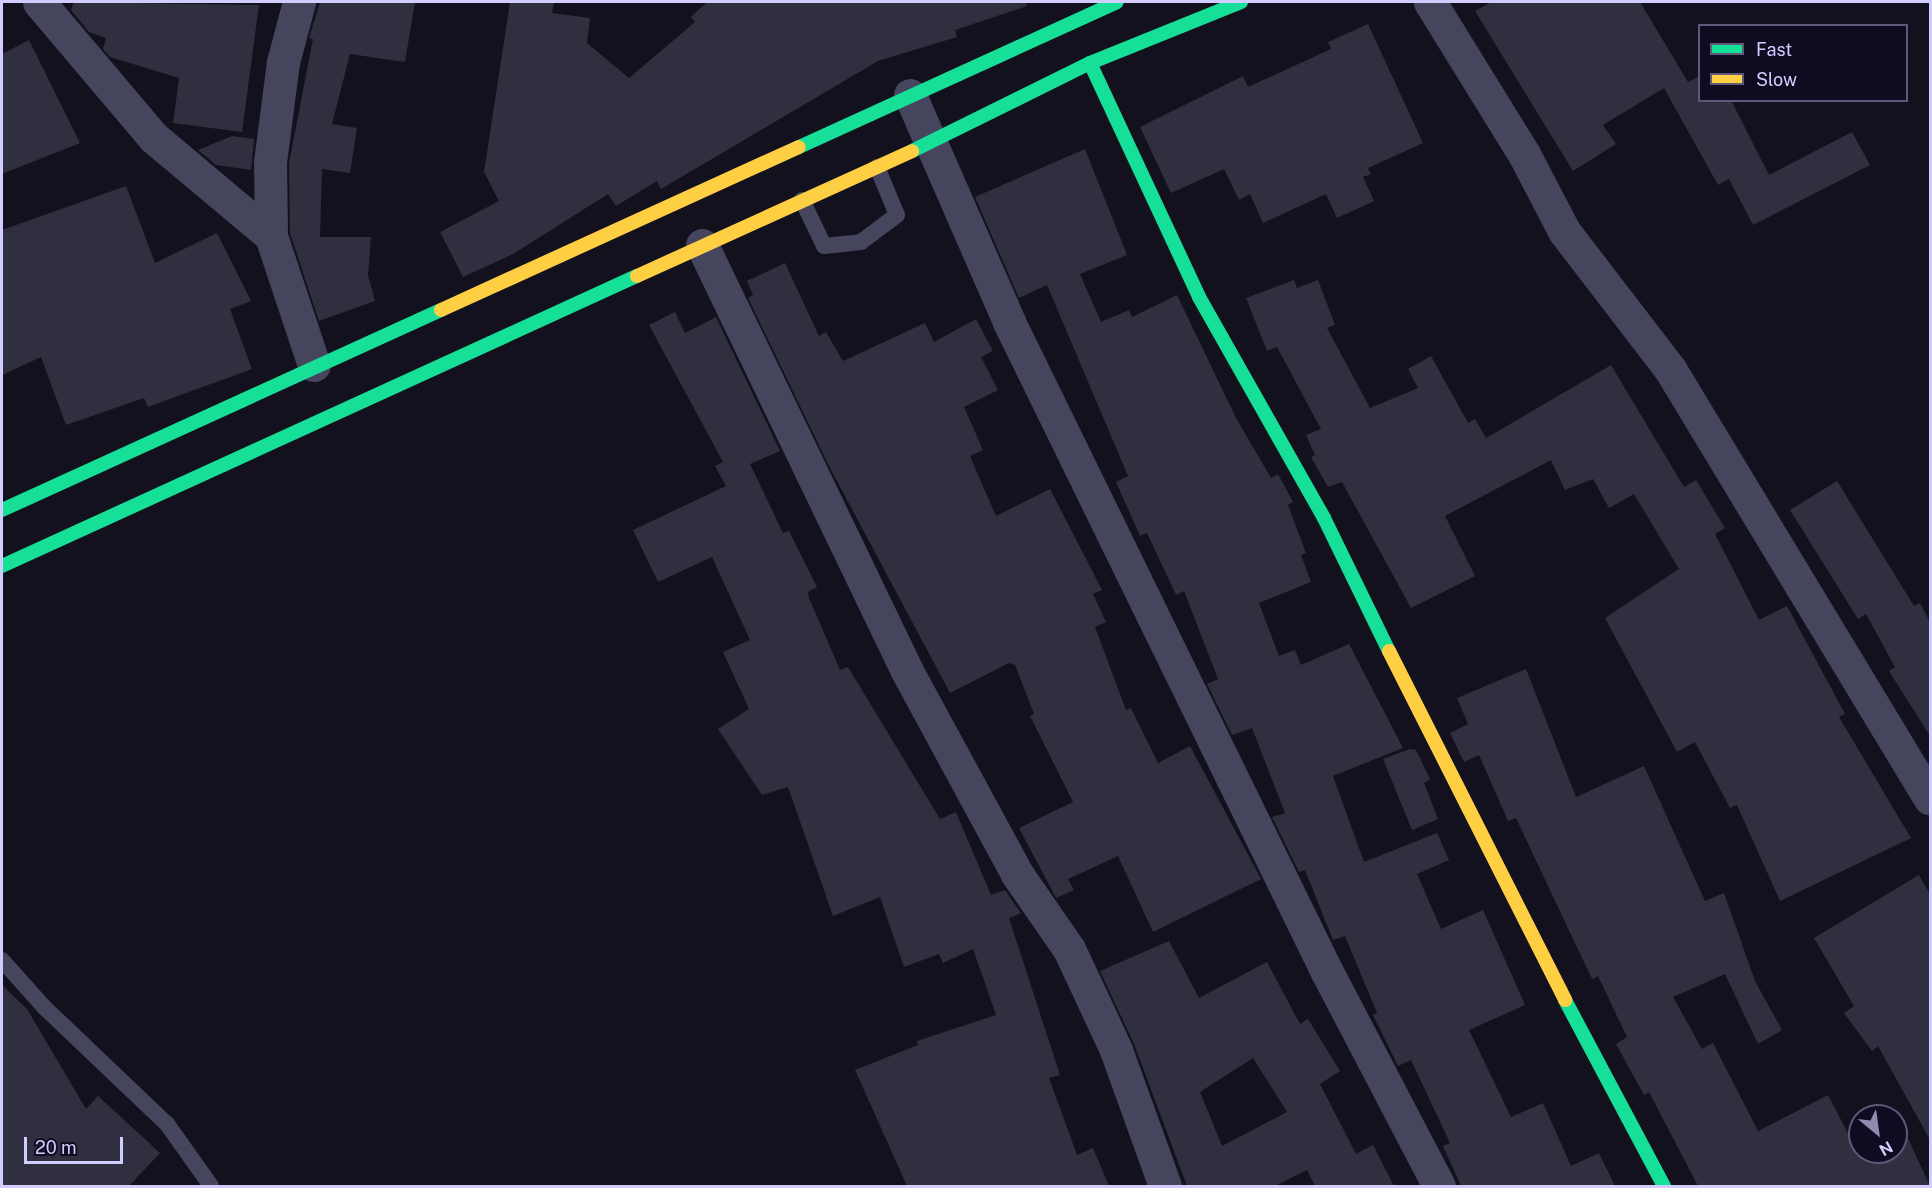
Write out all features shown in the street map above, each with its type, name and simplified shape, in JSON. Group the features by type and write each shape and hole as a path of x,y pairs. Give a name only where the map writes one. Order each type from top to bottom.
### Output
{"main road":[{"path":"2,510 314,364 1117,2"},
{"path":"2,566 702,244 929,143 1090,63 1241,2"},
{"path":"1090,63 1199,297 1324,518 1485,848 1664,1186"}],"street":[{"path":"39,2 153,136 271,236"},
{"path":"299,2 283,62 270,162 271,236 314,364"},
{"path":"1430,2 1525,156 1564,231 1670,369 1930,799"},
{"path":"910,95 929,143 1010,322 1326,970 1439,1186"},
{"path":"702,244 907,671 1017,874 1069,949 1116,1050 1165,1186"}],"lane":[{"path":"802,200 824,246 861,242 897,215 877,166"},
{"path":"2,960 44,1007 167,1124 211,1186"}],"building":[{"path":"74,2 259,5 242,132 173,123 179,78 110,57 103,49 106,38 89,32 71,10"},
{"path":"320,2 415,2 405,62 350,54 332,124 357,128 350,173 322,169 320,237 371,237 368,275 375,301 319,321 290,233 289,163 313,39 309,38"},
{"path":"510,2 554,2 552,13 590,18 587,43 629,78 695,22 691,17 707,2 1026,2 1027,6 955,30 957,37 878,61 661,189 657,181 616,206 608,194 513,254 463,277 440,232 499,201 484,172"},
{"path":"1491,2 1640,2 1688,82 1698,77 1698,102 1732,102 1769,175 1852,132 1870,165 1753,225 1729,179 1718,185 1664,88 1603,125 1616,144 1573,171 1475,11"},
{"path":"1368,24 1423,143 1368,168 1371,174 1363,177 1374,201 1337,218 1326,194 1263,223 1250,194 1239,200 1224,169 1171,193 1140,127 1243,76 1248,87 1331,49 1328,42"},
{"path":"29,40 80,143 2,174 2,54"},
{"path":"232,136 254,139 251,170 216,165 198,150"},
{"path":"1085,149 1127,255 1080,274 1101,322 1129,310 1132,317 1177,295 1236,418 1271,478 1278,474 1293,502 1288,505 1306,553 1301,555 1311,582 1259,603 1279,656 1295,650 1301,665 1349,644 1403,748 1333,776 1364,862 1437,833 1449,860 1417,874 1441,929 1483,910 1525,1005 1469,1030 1511,1117 1543,1103 1571,1166 1599,1153 1615,1186 1461,1186 1443,1146 1450,1143 1411,1060 1398,1066 1373,1015 1377,1013 1345,936 1333,940 1305,870 1299,872 1272,817 1285,813 1252,728 1232,735 1207,684 1218,679 1184,591 1176,595 1147,533 1140,536 1116,482 1128,476 1047,285 1019,298 975,197"},
{"path":"126,186 155,263 217,233 251,301 230,309 252,369 148,407 144,398 66,425 41,357 2,375 2,230"},
{"path":"785,263 819,336 826,332 843,361 925,323 934,342 976,319 993,351 981,357 998,390 964,407 983,450 970,456 996,516 1050,489 1102,590 1093,594 1106,622 1095,627 1126,710 1131,708 1158,763 1190,746 1261,879 1153,932 1118,856 1068,879 1074,890 1056,898 1019,828 1073,802 1030,716 1034,714 1015,665 1009,663 950,693 829,466 748,298 753,295 747,281"},
{"path":"1294,280 1297,288 1318,280 1335,325 1327,328 1370,408 1418,388 1408,369 1431,356 1468,423 1475,419 1486,438 1611,365 1684,487 1696,480 1725,528 1715,534 1759,620 1787,606 1845,714 1839,717 1911,838 1780,901 1737,805 1730,808 1695,742 1677,752 1605,618 1679,569 1634,494 1609,508 1593,479 1565,490 1551,460 1445,516 1475,576 1411,608 1342,482 1328,487 1311,457 1315,455 1306,435 1321,429 1277,347 1267,351 1246,298"},
{"path":"675,312 685,333 716,317 780,451 750,464 783,533 789,531 817,587 808,592 809,598 840,670 848,667 940,819 956,812 991,895 1005,890 1021,913 1009,918 1060,1075 1049,1078 1077,1155 1093,1148 1109,1186 907,1186 855,1070 918,1045 917,1041 996,1015 973,949 943,963 939,954 904,967 880,897 833,916 788,787 762,795 718,729 749,709 723,652 750,640 712,557 658,582 633,530 726,486 715,466 723,462 649,325"},
{"path":"1837,481 1914,606 1920,603 1930,622 1930,736 1889,671 1895,667 1866,614 1858,619 1790,510"},
{"path":"1526,669 1576,797 1644,766 1705,901 1724,893 1755,981 1782,1030 1758,1044 1725,974 1673,997 1702,1049 1713,1043 1758,1131 1828,1095 1848,1133 1848,1164 1908,1164 1908,1138 1930,1186 1698,1186 1649,1092 1644,1095 1616,1044 1627,1037 1598,976 1592,979 1516,818 1508,821 1479,755 1464,762 1450,733 1468,724 1457,698"},
{"path":"1410,749 1416,750 1430,779 1424,783 1438,819 1412,830 1383,759"},
{"path":"1919,875 1930,894 1930,1140 1878,1046 1872,1051 1844,1013 1854,1006 1814,938"},
{"path":"1169,941 1199,998 1267,962 1300,1024 1308,1019 1340,1071 1320,1084 1356,1154 1373,1145 1394,1186 1315,1186 1307,1170 1275,1186 1187,1186 1134,1044 1100,971","holes":["1253,1058 1287,1112 1222,1146 1200,1092"]},
{"path":"2,985 27,1009 86,1109 98,1096 160,1153 129,1186 2,1186"}],"traffic: fast":[{"path":"799,147 1117,2"},
{"path":"912,151 1090,63 1241,2"},
{"path":"1090,63 1199,297 1324,518 1389,651"},
{"path":"2,566 637,276"},
{"path":"2,510 441,310"},
{"path":"1565,1000 1664,1186"}],"traffic: slow":[{"path":"441,310 799,147"},
{"path":"637,276 912,151"},
{"path":"1389,651 1565,1000"}]}
